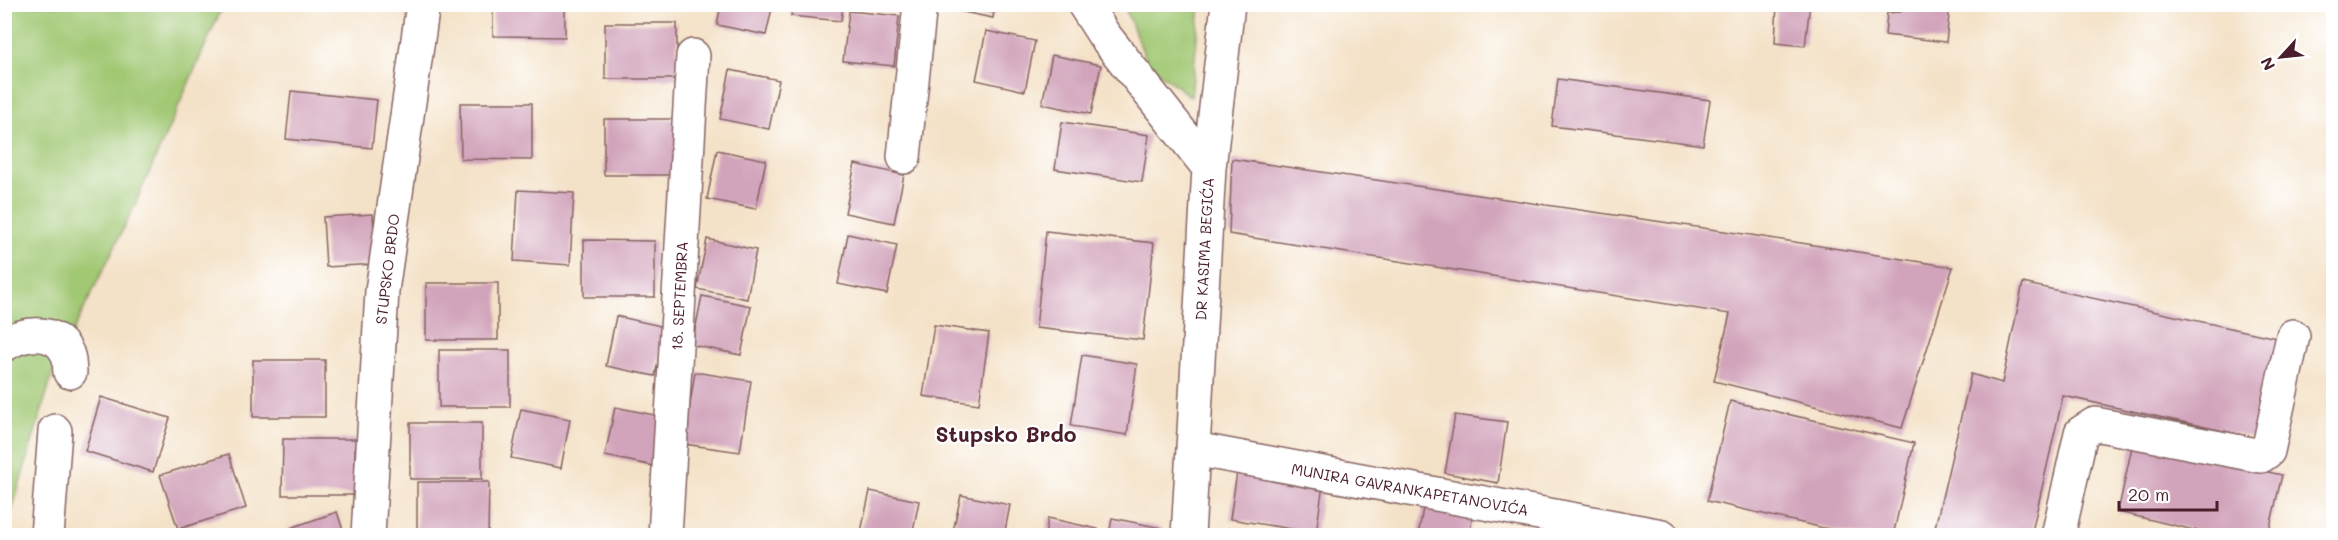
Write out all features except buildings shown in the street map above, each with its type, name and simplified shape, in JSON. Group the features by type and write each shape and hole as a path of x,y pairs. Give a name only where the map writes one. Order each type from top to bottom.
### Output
{"street":[{"name":"STUPSKO BRDO","path":"368,536 382,291 423,4"},
{"path":"904,157 920,4"},
{"name":"DR KASIMA BEGIĆA","path":"1084,4 1104,35 1209,168 1188,536"},
{"path":"1209,168 1228,4"},
{"name":"18. SEPTEMBRA","path":"665,536 693,56"},
{"path":"4,345 21,336 46,334 68,353 70,372"},
{"path":"2058,536 2081,433 2095,424 2261,456 2268,451 2293,336"},
{"path":"47,536 55,431"},
{"name":"MUNIRA GAVRANKAPETANOVIĆA","path":"1194,449 1662,535"}],"green space":[{"path":"5,5 223,5 133,209 53,372 6,530"},
{"path":"1124,5 1200,5 1191,97 1148,64"}],"district":[{"name":"Stupsko Brdo","path":"1006,433"}]}
